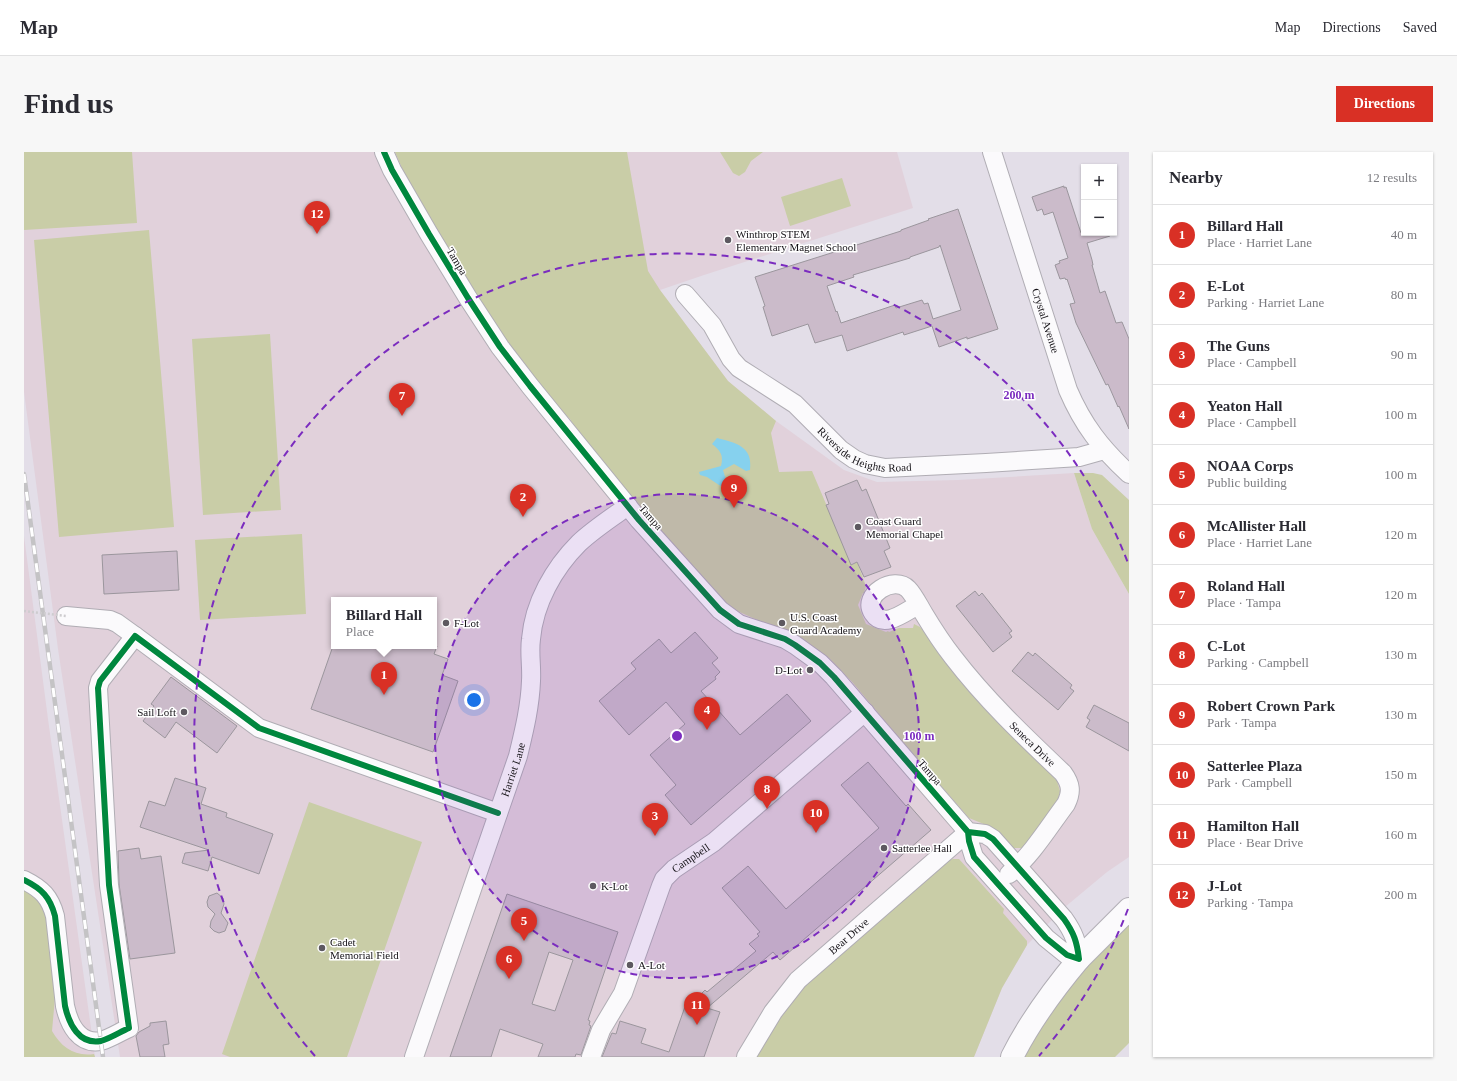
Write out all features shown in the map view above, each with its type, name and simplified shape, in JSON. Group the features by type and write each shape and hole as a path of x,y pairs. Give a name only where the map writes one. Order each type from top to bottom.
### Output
{"main road":[{"path":"1012,1057 1037,1013 1052,992 1079,959 1129,909"}],"street":[{"name":"Tampa","path":"384,152 392,170 429,234 500,347 628,506 720,610 739,624 785,640 808,654 834,677 968,832 974,857 1046,938 1067,955 1079,959"},
{"name":"Crystal Avenue","path":"992,152 1068,390 1082,418 1104,450 1129,474"},
{"name":"Riverside Heights Road","path":"685,294 712,326 731,359 739,368 795,404 840,450 865,464 885,468 986,463 1079,457 1104,450"},
{"name":"Harriet Lane","path":"414,1057 518,756 528,714 531,681 531,638 539,602 551,579 579,543 628,506"},
{"name":"Seneca Drive","path":"918,604 939,639 967,675 989,701 1063,773 1070,785 1071,791 1066,804 1034,849 1018,867 998,884"},
{"path":"66,616 110,620 117,623 259,728 498,813"},
{"path":"24,880 47,896 52,906 55,916 65,1006 73,1029 78,1035 86,1040 93,1041 108,1038 129,1028 109,885 98,688 100,681 135,636"},
{"name":"Campbell","path":"591,1057 601,1030 623,993 661,886 668,875 674,869 714,842 865,712"},
{"path":"968,832 985,834 993,839 1064,919 1072,930 1077,943 1079,959"},
{"name":"Bear Drive","path":"746,1057 773,1012 798,980 968,832"}],"path":[{"path":"24,611 66,616"}],"shaded area":[{"name":"U.S. Coast Guard Academy","path":"24,152 897,152 913,208 660,290 728,381 776,421 844,470 877,482 958,480 1074,473 1092,529 1129,594 1129,857 1107,872 1065,907 1027,945 1002,988 974,1057 120,1057 58,649 24,392"},
{"path":"24,536 48,719 95,1057 24,1057"}],"green space":[{"path":"24,152 132,152 137,223 24,230"},
{"path":"395,152 627,152 648,271 660,290 728,381 776,421 771,433 779,472 812,471 852,565 857,562 866,586 858,605 866,624 886,632 899,628 913,628 914,624 920,627 1057,781 1060,791 1058,799 1028,844 1022,848 1013,848 997,831 969,818 853,683 829,658 802,640 735,610 717,595 579,436 572,422 560,412 479,304 408,182"},
{"path":"720,152 763,152 751,161 745,172 739,176 733,173"},
{"path":"842,178 851,206 790,226 781,197"},
{"path":"149,230 174,527 59,537 34,240"},
{"path":"270,334 281,510 203,515 192,339"},
{"path":"1074,473 1093,473 1102,475 1129,500 1129,594 1092,529"},
{"path":"302,534 306,614 200,620 195,540"},
{"name":"Cadet Memorial Field","path":"309,802 422,842 347,1057 230,1057 222,1054"},
{"path":"959,859 1004,909 1003,913 1027,941 1027,945 1002,988 974,1057 756,1057 784,1009 806,985 947,861"},
{"path":"24,889 40,900 48,920 55,998 52,1031 60,1042 69,1050 87,1055 94,1054 95,1057 24,1057"},
{"path":"1129,925 1129,1043 1115,1057 1016,1057 1052,996"}],"water":[{"path":"717,438 742,447 749,456 750,462 750,470 746,471 734,464 723,470 727,483 724,487 707,477 700,475 699,472 721,466 721,453 712,444"}],"building":[{"path":"1064,186 1064,188 1066,187 1081,236 1110,236 1087,243 1100,293 1105,291 1116,323 1122,322 1129,339 1129,429 1108,384 1106,385 1076,323 1070,304 1075,303 1067,279 1060,279 1055,265 1060,263 1059,261 1068,258 1053,212 1044,215 1042,209 1037,211 1032,197"},
{"path":"958,209 998,329 967,339 967,337 939,347 932,326 904,335 903,332 847,351 842,335 815,343 808,324 772,336 763,307 765,306 755,277 901,231 929,220 928,219","holes":["940,245 961,310 933,319 928,303 924,304 922,300 896,308 895,305 841,323 827,286 854,277 853,275 910,258 939,247"]},
{"name":"Coast Guard Memorial Chapel","path":"857,480 862,491 866,489 890,548 884,551 891,567 864,577 857,562 851,565 826,505 829,504 825,493"},
{"path":"177,551 179,590 104,594 102,555"},
{"path":"975,591 979,596 982,593 1012,631 1009,633 1012,637 993,652 956,606"},
{"path":"695,632 718,658 712,663 720,672 715,677 716,679 701,691 740,735 787,694 811,721 691,825 665,795 676,785 650,755 685,724 666,702 629,735 599,701 636,669 631,663 659,639 671,653"},
{"path":"332,649 436,649 434,654 448,659 442,675 458,681 433,752 311,709"},
{"path":"1028,652 1033,656 1035,653 1072,685 1070,688 1074,691 1058,710 1012,671"},
{"name":"Sail Loft","path":"171,677 237,726 217,753 176,722 165,738 143,721 154,706 151,704"},
{"path":"1094,705 1129,723 1129,751 1086,727 1090,720 1087,718"},
{"name":"Satterlee Hall","path":"868,762 906,806 908,804 931,830 780,960 773,952 707,1008 720,1012 704,1057 602,1057 612,1033 616,1034 620,1021 646,1029 641,1043 669,1052 687,1001 692,1003 705,990 707,992 756,951 749,944 759,936 757,934 760,932 722,888 748,866 786,909 879,828 841,785"},
{"path":"175,778 206,788 201,804 227,813 226,817 273,834 259,874 212,857 208,871 182,863 185,853 209,850 140,827 149,801 165,806"},
{"path":"139,848 141,859 161,856 175,953 130,959 119,884 118,851"},
{"path":"217,893 223,898 224,904 221,913 228,923 225,931 219,933 210,927 211,921 215,914 208,907 207,902 209,896"},
{"path":"507,894 618,932 588,1020 590,1021 589,1025 591,1026 581,1055 576,1054 575,1057 538,1057 543,1044 500,1029 491,1057 450,1057","holes":["549,952 573,960 555,1011 532,1004"]},
{"path":"166,1021 169,1044 163,1045 165,1057 140,1057 136,1036 139,1032 150,1026 150,1023"}],"railway":[{"path":"24,474 103,1057"}],"cycle path":[{"path":"384,152 392,170 429,234 500,347 639,520 720,610 739,624 785,639 820,663 834,677 968,832 974,857 1046,938 1067,955 1079,959 1074,938 1064,919 993,839 985,834 968,832"},
{"path":"24,880 40,890 48,899 53,909 65,1006 69,1020 76,1032 87,1040 101,1041 129,1028 109,885 98,688 100,681 135,636 259,728 498,813"}],"place":[{"name":"J-Lot","path":"317,234"},
{"name":"Winthrop STEM Elementary Magnet School","path":"728,240"},
{"name":"Roland Hall","path":"402,416"},
{"name":"Robert Crown Park","path":"734,508"},
{"name":"E-Lot","path":"523,517"},
{"name":"Coast Guard Memorial Chapel","path":"858,527"},
{"name":"F-Lot","path":"446,623"},
{"name":"U.S. Coast Guard Academy","path":"782,623"},
{"name":"D-Lot","path":"810,670"},
{"name":"Billard Hall","path":"384,695"},
{"name":"Sail Loft","path":"184,712"},
{"name":"Yeaton Hall","path":"707,730"},
{"name":"C-Lot","path":"767,809"},
{"name":"Satterlee Plaza","path":"816,833"},
{"name":"The Guns","path":"655,836"},
{"name":"Satterlee Hall","path":"884,848"},
{"name":"K-Lot","path":"593,886"},
{"name":"NOAA Corps","path":"524,941"},
{"name":"Cadet Memorial Field","path":"322,948"},
{"name":"A-Lot","path":"630,965"},
{"name":"McAllister Hall","path":"509,979"},
{"name":"Hamilton Hall","path":"697,1025"}]}
